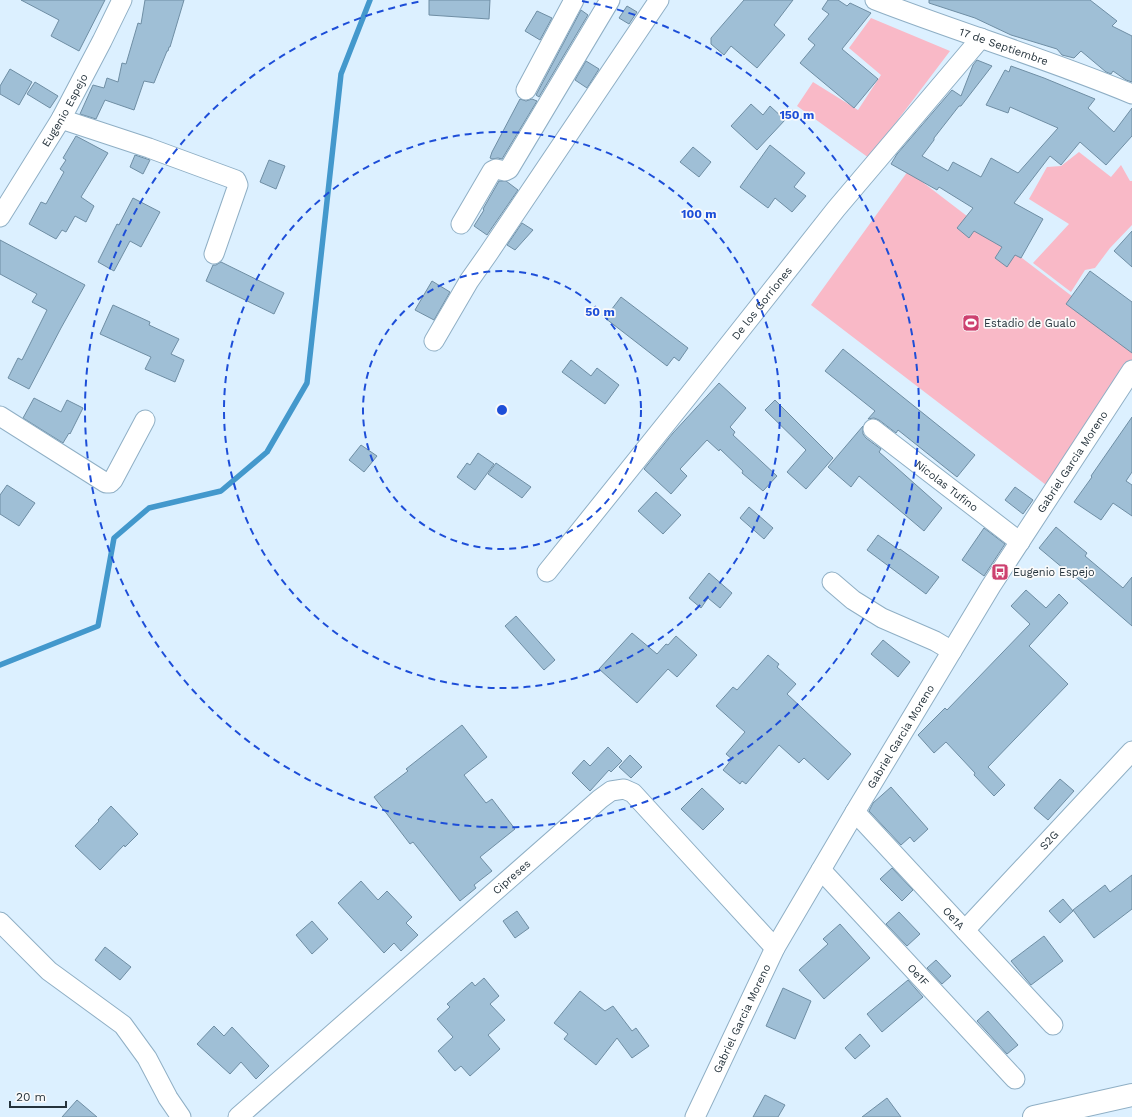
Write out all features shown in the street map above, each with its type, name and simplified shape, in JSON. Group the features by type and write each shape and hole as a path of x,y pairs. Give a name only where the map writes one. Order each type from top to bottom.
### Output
{"highway":[{"path":"1034,1117 1132,1095"}],"street":[{"name":"Eugenio Espejo","path":"0,217 61,118 122,0"},
{"path":"526,90 574,0"},
{"path":"461,224 492,171 496,169 505,171 509,169 610,0"},
{"path":"434,341 477,270 659,0"},
{"name":"17 de Septiembre","path":"875,0 900,4 981,38 1109,84 1132,94"},
{"name":"De los Gorriones","path":"547,572 689,396 836,209 981,38"},
{"path":"61,118 236,180 238,185 214,254"},
{"name":"Gabriel Garcia Moreno","path":"695,1117 775,948 991,586 1132,370"},
{"path":"0,416 106,483 110,483 113,480 145,420"},
{"name":"Nicolas Tufino","path":"873,429 1020,542"},
{"path":"832,582 853,600 882,618 935,641 952,651"},
{"name":"S2G","path":"965,930 1132,751"},
{"name":"Cipreses","path":"238,1117 594,804 611,791 624,789 633,793 775,948"},
{"name":"Oe1A","path":"855,812 1054,1025"},
{"name":"Oe1F","path":"822,870 1015,1079"},
{"path":"0,922 49,971 123,1026 147,1058 168,1098 181,1117"}],"shaded area":[{"path":"871,18 950,51 869,158 797,106 813,82 858,110 881,75 849,48"},
{"path":"1079,152 1111,177 1121,165 1130,181 1132,181 1132,225 1110,248 1095,268 1085,270 1071,292 1033,263 1069,224 1029,199 1047,167 1061,166"},
{"name":"Estadio de Gualo","path":"908,171 1132,342 1132,372 1050,488 811,305"}],"building":[{"path":"21,0 105,0 79,51 51,36 59,20"},
{"path":"145,0 184,0 170,47 154,83 144,81 134,110 105,100 96,119 80,114 93,85 104,88 107,78 118,82 122,63 126,64 138,23 141,24"},
{"path":"429,0 490,0 489,19 429,15"},
{"path":"744,0 793,0 774,25 785,35 757,68 731,46 724,55 711,44 711,38"},
{"path":"828,0 838,0 847,6 850,3 871,13 842,49 878,79 854,108 800,63 815,45 808,39 829,14 822,9"},
{"path":"929,0 1090,0 1117,21 1112,26 1132,36 1132,82 1126,80 1113,71 1111,74 1106,72 1081,51 1074,58 1062,55 1057,49 1011,35 975,18 929,3"},
{"path":"627,6 637,12 629,24 619,18"},
{"path":"581,10 588,15 539,97 536,95"},
{"path":"537,11 552,18 540,40 525,31"},
{"path":"977,60 992,66 934,138 922,156 948,171 953,162 981,177 991,158 1018,173 1058,128 1010,107 1008,113 986,105 1005,70 1009,72 1011,66 1095,99 1088,108 1114,132 1132,108 1132,136 1106,165 1080,142 1061,165 1050,156 1014,203 1043,219 1021,258 1015,255 1007,267 995,258 1002,247 974,231 969,238 957,228 973,208 939,187 937,190 891,164 897,154 952,90 961,96 973,65"},
{"path":"586,61 599,69 587,88 575,80"},
{"path":"10,69 32,82 19,105 0,94 0,86"},
{"path":"35,82 58,96 50,108 27,94"},
{"path":"520,99 526,101 532,99 537,101 502,159 492,159 490,158 492,152"},
{"path":"751,104 763,115 770,106 785,120 757,150 731,126"},
{"path":"76,136 108,153 81,197 94,206 86,222 75,216 66,232 62,230 56,239 29,224 41,202 46,204 64,172 60,169 66,160 63,158"},
{"path":"770,145 805,173 794,187 806,196 792,212 775,198 768,208 740,187"},
{"path":"693,147 711,162 699,177 680,162"},
{"path":"135,155 150,160 143,174 130,167"},
{"path":"269,160 285,166 276,189 260,182"},
{"path":"499,181 506,181 518,190 487,235 474,226"},
{"path":"133,198 160,212 141,247 130,241 114,271 98,262 117,224 119,225"},
{"path":"522,223 533,230 515,250 507,245"},
{"path":"1132,231 1132,267 1114,251"},
{"path":"0,240 85,285 29,389 8,378 18,358 22,360 47,310 32,302 37,294 0,274"},
{"path":"221,262 284,293 274,314 206,281 213,265"},
{"path":"1090,271 1132,302 1132,353 1066,304"},
{"path":"432,281 450,292 434,320 415,310"},
{"path":"621,297 688,348 679,361 674,357 667,366 605,318"},
{"path":"113,305 150,322 149,325 179,339 171,354 184,360 175,382 145,369 151,357 100,334"},
{"path":"843,349 975,455 957,477 898,430 896,433 879,420 874,418 868,419 875,411 825,371"},
{"path":"571,360 591,376 597,368 619,385 605,404 562,372"},
{"path":"719,383 746,408 730,427 735,432 733,435 777,476 763,491 742,473 743,471 720,449 719,451 707,440 680,469 687,476 671,494 644,469 673,433"},
{"path":"34,398 61,412 67,400 83,408 70,434 69,433 63,443 23,418"},
{"path":"775,400 833,458 806,489 787,472 806,450 765,410"},
{"path":"1132,417 1132,472 1126,481 1132,485 1132,516 1113,503 1101,520 1074,502"},
{"path":"863,426 863,434 881,449 879,452 942,508 924,531 859,476 851,487 828,467"},
{"path":"361,445 377,456 364,472 349,460"},
{"path":"478,453 494,464 475,490 457,477 467,463 470,465"},
{"path":"496,463 531,487 522,498 488,474"},
{"path":"7,485 35,503 19,526 0,514 0,495"},
{"path":"1015,487 1033,500 1023,514 1005,500"},
{"path":"656,492 681,515 663,534 638,511"},
{"path":"749,507 773,528 764,539 740,518"},
{"path":"1056,527 1087,553 1085,556 1123,588 1132,577 1132,626 1071,573 1070,574 1039,548"},
{"path":"984,528 1005,544 984,576 962,560"},
{"path":"878,535 939,577 926,594 867,550"},
{"path":"709,573 732,593 720,608 708,598 701,608 689,598"},
{"path":"1026,590 1046,608 1059,594 1068,603 1029,646 1068,684 988,767 1005,785 994,796 946,742 934,753 918,735 945,708 947,710 1030,624 1011,606"},
{"path":"516,616 555,660 544,670 505,626"},
{"path":"632,633 657,654 676,636 697,655 677,677 668,669 637,703 599,669"},
{"path":"883,640 910,662 898,677 871,654"},
{"path":"768,655 779,664 777,667 796,684 787,694 851,754 828,780 804,758 799,763 779,745 746,784 742,781 740,784 723,770 732,759 726,754 745,732 716,706 733,687 737,690"},
{"path":"462,725 487,757 464,775 486,803 492,799 515,829 480,857 492,871 474,885 476,888 460,901 413,842 410,844 374,797 408,771 406,769"},
{"path":"608,747 622,761 611,772 609,770 590,791 572,773 584,760 590,766"},
{"path":"630,755 642,767 631,778 619,767"},
{"path":"1060,779 1074,791 1048,820 1034,808"},
{"path":"891,787 928,829 914,842 910,837 901,845 869,811 873,803"},
{"path":"702,788 724,809 703,830 681,809"},
{"path":"111,806 138,834 125,847 124,845 100,870 75,846"},
{"path":"892,868 913,890 902,901 880,879"},
{"path":"1132,875 1132,909 1094,938 1073,910 1105,885 1110,892"},
{"path":"361,881 378,900 387,891 412,917 406,923 418,935 401,951 394,943 384,953 338,903"},
{"path":"1063,899 1073,911 1060,923 1049,911"},
{"path":"517,911 529,928 515,938 503,921"},
{"path":"899,912 920,934 907,946 886,924"},
{"path":"312,921 328,939 312,954 296,935"},
{"path":"840,924 870,958 824,999 799,970 828,944 823,939"},
{"path":"1044,936 1063,961 1031,985 1011,961"},
{"path":"105,947 131,967 120,980 95,960"},
{"path":"936,960 951,976 942,984 927,968"},
{"path":"484,978 499,996 490,1004 505,1020 488,1035 500,1049 470,1076 461,1066 455,1071 438,1051 453,1037 437,1019 450,1007 447,1004 472,982 475,986"},
{"path":"908,980 923,997 882,1032 867,1014"},
{"path":"783,988 811,1001 795,1039 766,1026"},
{"path":"580,991 605,1011 613,1006 632,1031 636,1028 649,1046 632,1058 617,1038 596,1065 564,1039 568,1034 554,1023"},
{"path":"988,1011 1018,1045 1007,1054 977,1021"},
{"path":"214,1026 224,1036 232,1027 269,1066 256,1079 241,1062 230,1074 197,1044"},
{"path":"860,1034 870,1046 855,1059 845,1048"},
{"path":"765,1095 785,1105 778,1117 753,1117"},
{"path":"887,1098 901,1117 862,1117"},
{"path":"77,1100 97,1117 62,1117"}],"waterway":[{"path":"0,665 98,626 114,538 149,508 221,491 267,452 307,383 341,74 370,0"}],"place":[{"name":"Estadio de Gualo","path":"971,323"},
{"name":"Eugenio Espejo","path":"1000,572"}]}
